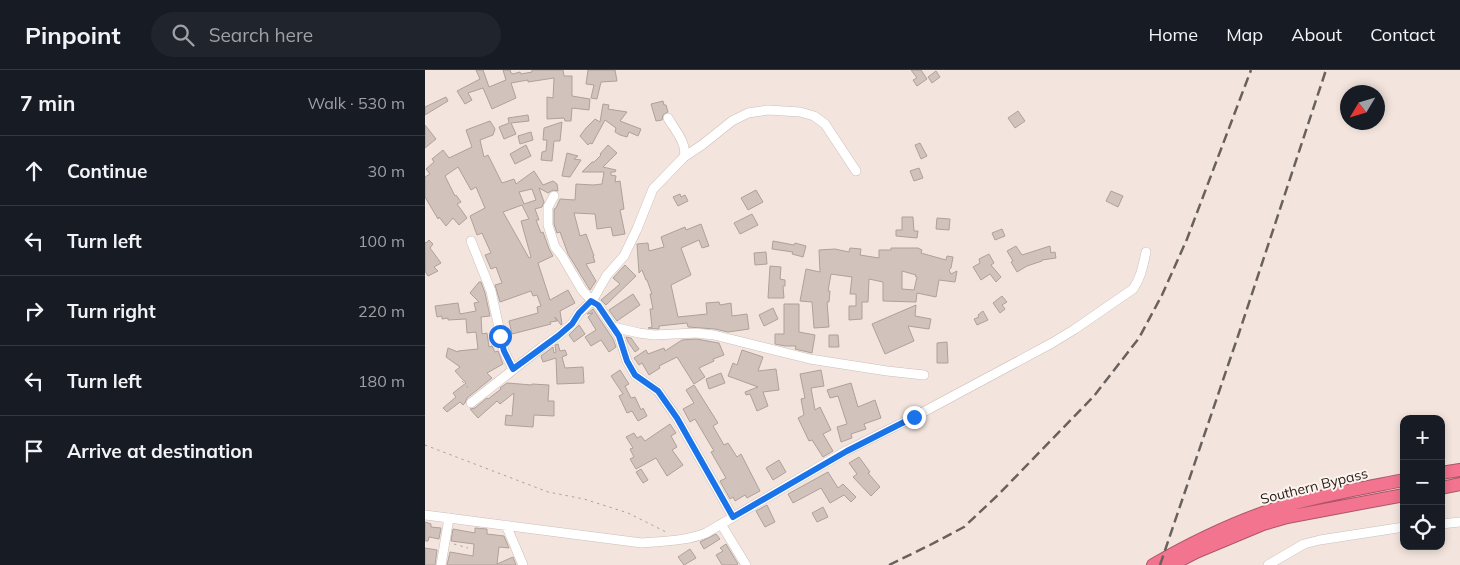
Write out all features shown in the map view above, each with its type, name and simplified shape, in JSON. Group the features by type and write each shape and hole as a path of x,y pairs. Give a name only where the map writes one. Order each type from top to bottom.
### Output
{"highway":[{"path":"1445,472 1460,470"},
{"name":"Southern Bypass","path":"1153,565 1223,529 1280,507 1400,481"},
{"path":"1445,487 1460,484"},
{"name":"Southern Bypass","path":"1171,565 1196,552 1263,524 1287,517 1400,496"}],"street":[{"path":"471,403 572,324 623,256 637,229 653,189 684,157 732,121 748,113 768,110 800,112 815,116 825,124 856,171"},
{"path":"668,118 686,151 684,157"},
{"path":"554,196 547,207 548,226 555,247 582,290 591,301 598,305 619,336 627,361 635,375 658,391 677,418 733,517"},
{"path":"471,241 491,291 502,344 513,369"},
{"path":"425,515 641,543 696,537 847,451 914,417 1066,334 1133,288 1140,277 1146,252"},
{"path":"613,327 646,334 697,333 714,335 811,359 924,375"},
{"path":"441,565 449,518"},
{"path":"1445,524 1460,522"},
{"path":"721,524 746,565"},
{"path":"506,525 523,565"},
{"path":"1268,565 1304,544 1400,529"}],"path":[{"path":"463,381 476,397 481,395"},
{"path":"425,445 548,492 628,513 667,533 670,541"},
{"path":"445,541 468,548"}],"building":[{"path":"476,70 483,70 489,87 506,80 503,70 510,70 513,74 520,72 521,74 532,72 532,70 563,70 564,76 572,76 572,96 590,99 589,110 572,108 571,121 565,121 564,118 547,119 547,97 553,98 554,78 511,83 516,98 492,109 483,88 468,93 472,100 465,104 457,91 480,79"},
{"path":"588,70 615,70 617,81 601,82 597,99 591,98 594,85 586,84"},
{"path":"911,70 921,70 927,79 917,86 913,80 917,78"},
{"path":"936,71 940,77 932,83 928,77"},
{"path":"446,97 448,101 425,115 425,107"},
{"path":"663,101 668,112 663,115 662,120 656,121 651,104"},
{"path":"603,104 609,105 608,109 627,112 620,121 641,129 638,136 629,132 627,137 620,135 615,132 616,128 605,120 592,144 588,145 580,136 595,119 600,122"},
{"path":"1018,111 1025,121 1015,128 1008,118"},
{"path":"528,115 529,121 511,123 516,134 504,139 499,127 509,123 508,118"},
{"path":"490,121 495,129 493,135 480,140 484,157 488,155 502,183 514,179 516,184 534,171 543,185 553,181 557,184 558,191 553,190 548,193 539,188 544,202 542,207 535,209 539,220 536,220 553,256 538,263 550,300 568,290 575,303 560,311 561,325 555,317 557,321 550,322 551,324 512,334 509,321 538,313 537,307 541,306 537,295 533,296 531,291 500,302 495,285 502,283 496,267 491,269 485,255 491,253 482,233 477,235 470,216 485,208 476,187 471,190 458,167 445,176 455,196 461,202 457,204 467,218 459,225 453,218 446,226 439,217 438,219 425,197 425,177 430,174 426,169 434,162 432,159 443,150 449,158 472,147 466,130","holes":["532,189 536,200 524,204 519,192","522,205 529,219 521,221 531,257 529,258 503,212"]},
{"path":"562,122 560,141 554,141 552,161 541,160 542,152 546,151 547,140 543,140 544,128"},
{"path":"425,125 436,139 425,148"},
{"path":"531,132 533,140 520,144 518,136"},
{"path":"920,143 927,156 921,159 915,145"},
{"path":"526,145 531,156 515,164 510,154"},
{"path":"608,145 617,153 603,167 616,170 611,172 611,175 616,176 615,182 620,181 624,209 620,210 625,234 613,236 611,227 597,229 595,214 574,213 580,236 586,234 594,256 595,262 586,264 596,281 590,290 568,254 560,232 557,233 554,224 554,209 560,199 575,200 576,184 602,184 604,172 582,172 601,155"},
{"path":"567,153 578,156 574,159 581,160 570,177 562,176"},
{"path":"919,168 923,178 914,181 910,171"},
{"path":"756,190 763,202 748,210 741,198"},
{"path":"1111,191 1123,196 1118,207 1106,201"},
{"path":"680,194 681,197 685,195 688,201 678,206 673,197"},
{"path":"752,214 758,225 740,234 734,223"},
{"path":"902,217 913,217 914,231 918,231 917,238 896,236 896,230 902,230"},
{"path":"937,218 950,219 949,230 936,229"},
{"path":"701,224 709,246 702,248 699,240 681,248 691,275 671,285 678,317 707,314 706,303 719,302 720,305 731,303 732,316 747,314 749,329 728,332 688,327 687,323 659,326 659,329 648,328 652,327 650,309 653,309 650,294 652,294 642,270 639,273 637,244 648,243 649,251 664,247 661,237 685,227 686,230"},
{"path":"1002,229 1005,236 995,240 992,233"},
{"path":"429,240 433,244 430,248 441,263 434,267 438,271 428,276 425,271 425,242"},
{"path":"773,241 806,246 803,257 792,254 793,252 772,249"},
{"path":"1016,246 1022,255 1050,246 1051,253 1055,252 1056,258 1042,260 1017,272 1007,251"},
{"path":"850,248 861,249 860,255 879,258 879,250 918,248 922,250 921,253 946,260 947,256 953,257 949,270 951,274 957,271 955,282 939,280 936,297 917,293 916,302 883,301 883,282 869,279 868,302 862,302 862,319 849,320 849,306 856,306 856,294 850,294 852,277 831,274 828,291 830,291 829,302 827,302 829,327 814,328 812,302 800,301 806,269 820,272 819,250 835,249 849,252","holes":["902,271 916,275 914,290 902,289"]},
{"path":"766,252 767,264 755,265 754,253"},
{"path":"989,254 994,263 991,265 1001,277 996,282 990,274 981,280 973,267 980,263 979,259"},
{"path":"625,265 636,276 606,305 601,300 620,284 613,278"},
{"path":"770,266 781,267 780,279 785,280 785,286 783,286 784,298 768,298"},
{"path":"481,282 485,293 490,316 481,317 482,334 487,333 489,347 492,346 495,352 498,351 503,364 487,373 492,378 467,398 463,405 460,402 447,412 443,408 456,397 453,393 466,383 455,371 460,367 446,357 448,348 458,352 478,349 476,332 467,333 466,319 448,320 448,318 442,319 442,316 437,317 435,306 458,303 460,314 476,311 474,303 479,302 470,293"},
{"path":"633,294 640,305 617,321 609,310"},
{"path":"1002,296 1007,302 1002,305 1005,309 1000,313 993,303"},
{"path":"784,304 799,304 799,332 815,335 812,353 795,349 796,346 775,344 775,334 784,334"},
{"path":"916,305 915,316 931,319 929,329 908,326 914,341 885,354 872,324"},
{"path":"773,308 778,319 764,326 759,315"},
{"path":"593,309 613,339 616,347 609,352 601,340 591,346 585,337 596,330 588,317 593,313 587,314"},
{"path":"983,311 988,320 977,325 974,319 979,317 978,315"},
{"path":"579,325 585,334 574,342 569,335"},
{"path":"829,335 838,335 839,347 829,347"},
{"path":"626,337 631,338 639,349 635,352"},
{"path":"696,339 719,343 724,355 713,359 714,361 699,368 705,377 694,384 677,357 659,366 660,368 649,375 642,363 639,365 634,358 646,350 648,354 664,348 665,351 682,340"},
{"path":"947,342 948,363 937,363 937,343"},
{"path":"558,344 560,351 565,350 567,355 562,357 565,368 583,367 584,383 557,384 556,358 543,362 541,356 553,347 554,353 556,352 555,345"},
{"path":"742,350 763,357 758,371 776,369 779,390 763,392 768,406 757,411 750,394 746,395 745,392 758,387 728,376 733,363 737,365"},
{"path":"620,370 629,384 625,386 631,398 635,397 641,410 643,408 647,416 638,421 632,411 627,413 619,396 623,394 611,376"},
{"path":"821,370 824,386 811,388 815,410 820,407 831,430 823,434 833,451 823,457 812,440 809,441 798,418 804,415 801,399 805,398 800,374"},
{"path":"721,373 725,383 709,389 706,379"},
{"path":"507,383 549,385 548,401 554,401 554,416 534,415 533,427 505,425 506,415 512,416 514,393 500,404 497,401 478,418 470,409 475,408 488,399"},
{"path":"851,383 858,407 875,400 881,418 864,424 866,429 851,434 852,438 841,442 837,427 847,424 838,396 830,398 827,390"},
{"path":"694,385 718,423 713,426 724,445 728,443 737,457 741,454 760,491 747,498 745,495 735,501 733,497 730,499 720,481 726,478 711,452 714,451 695,419 690,422 683,409 694,403 686,390"},
{"path":"670,424 676,433 671,436 677,447 672,450 683,465 667,476 656,458 636,469 630,459 634,457 630,449 633,448 626,437 634,433 637,438 641,436 645,441"},
{"path":"859,457 870,472 868,473 880,487 871,496 853,477 857,474 849,463"},
{"path":"779,460 786,472 773,480 766,468"},
{"path":"641,469 648,480 643,483 636,472"},
{"path":"828,472 838,488 843,484 856,497 851,502 844,495 830,503 821,488 793,503 788,494"},
{"path":"767,505 775,522 765,527 756,511"},
{"path":"823,507 828,517 817,522 812,513"},
{"path":"425,522 431,524 431,527 441,528 439,539 429,537 428,541 425,541"},
{"path":"475,528 487,529 487,534 504,536 509,548 499,547 497,564 513,557 516,565 447,565 450,552 473,556 474,544 451,541 453,529 475,533"},
{"path":"716,534 720,539 704,549 700,542"},
{"path":"726,544 738,564 722,565 716,555 723,551 720,548"},
{"path":"425,548 437,550 435,565 425,565"},
{"path":"690,549 696,558 684,565 678,557"}],"railway":[{"path":"889,565 964,527 998,495 1094,396 1139,338 1162,295 1187,239 1251,70"},
{"path":"1160,565 1326,70"}],"route":[{"path":"500,336 504,351 513,369 572,324 579,313 591,301 598,305 619,336 627,361 635,375 658,391 677,418 733,517 847,451 914,417"}]}
